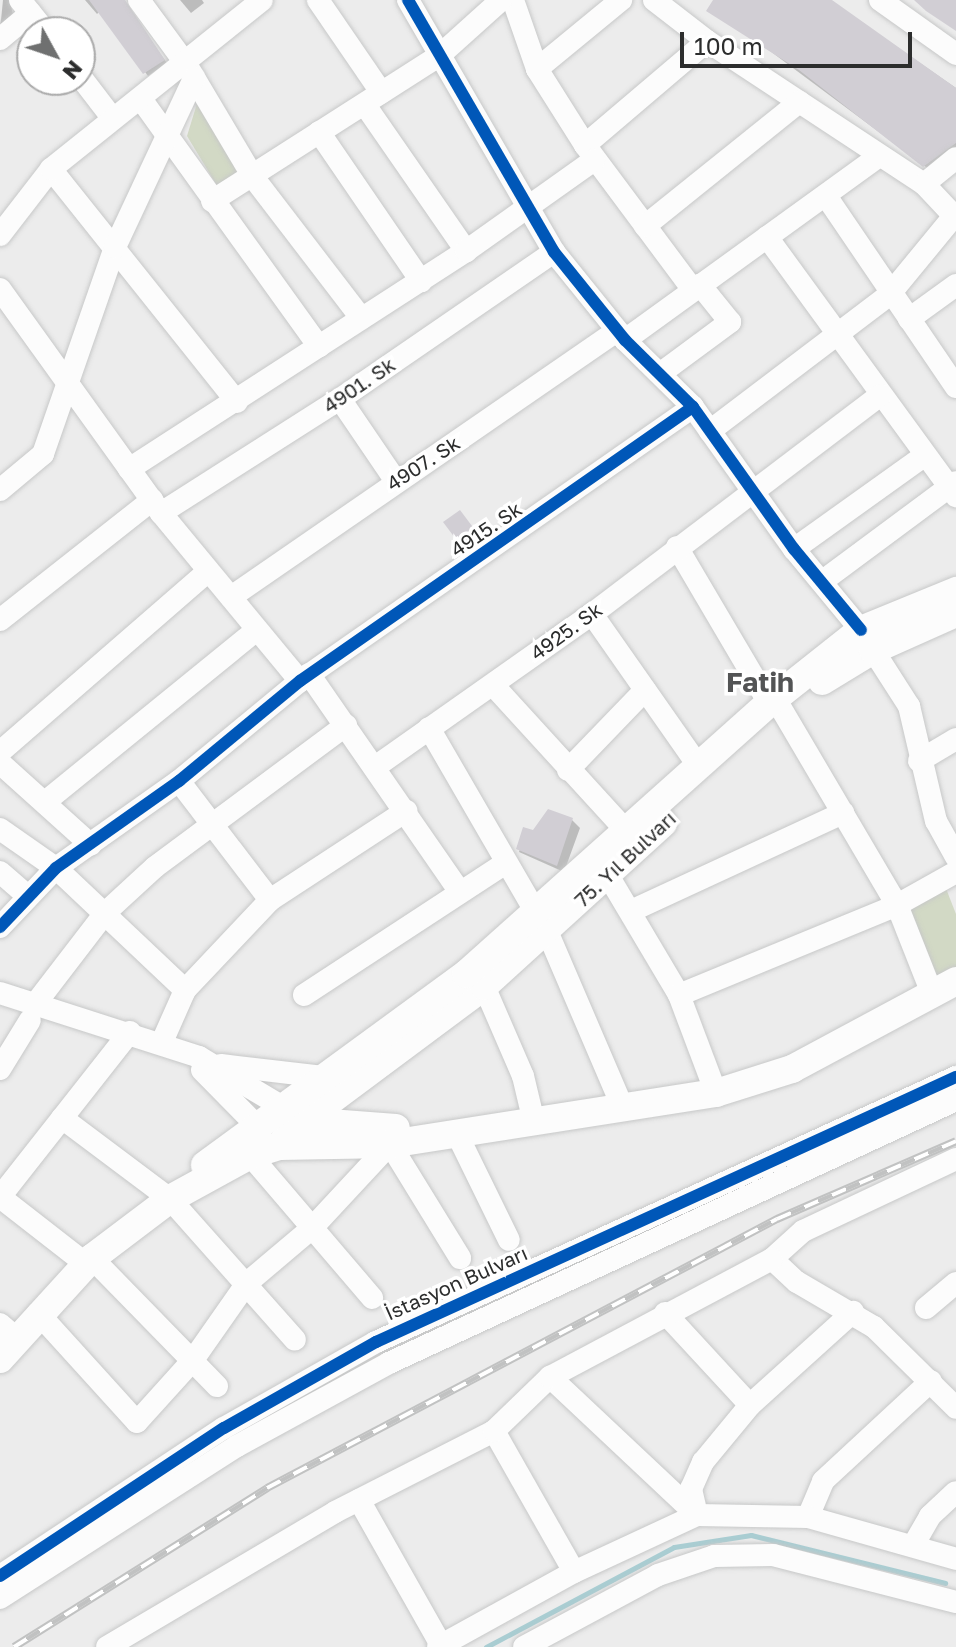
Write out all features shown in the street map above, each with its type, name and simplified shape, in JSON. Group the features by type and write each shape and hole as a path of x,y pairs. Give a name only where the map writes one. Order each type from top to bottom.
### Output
{"main road":[{"name":"75. Yıl Bulvarı","path":"292,1113 484,986 627,832 699,767 776,706 867,640 956,591"},
{"name":"75. Yıl Bulvarı","path":"867,640 956,613"},
{"name":"75. Yıl Bulvarı","path":"542,922 609,877 776,706"},
{"path":"279,1146 292,1113 323,1077 542,922"},
{"path":"170,1199 250,1155 279,1146 390,1144 716,1093 792,1069 945,989"},
{"path":"6,1341 89,1261 170,1199 255,1124 292,1113 450,1133"},
{"path":"255,1124 262,1137 279,1146"}],"street":[{"path":"139,0 190,71 253,177 361,318"},
{"path":"318,0 373,99 466,251"},
{"path":"408,0 530,204 554,252 621,336 693,407 794,549 824,580 867,640 909,706 919,761 936,821 956,857"},
{"path":"212,201 440,55 501,0"},
{"path":"513,0 537,69 589,153 645,226 730,322 661,373"},
{"path":"537,69 621,0"},
{"path":"654,0 707,41 924,184 953,210 954,223 889,295 710,431"},
{"path":"880,0 956,54"},
{"path":"4,222 51,169 141,99 190,71 255,2"},
{"path":"0,39 26,7"},
{"path":"129,469 421,281 530,204 589,153 707,41"},
{"path":"3,481 43,454 65,378 115,247 190,71"},
{"path":"95,96 113,119"},
{"path":"141,99 319,347"},
{"path":"645,226 799,102"},
{"path":"319,132 421,281"},
{"name":"4907. Sk","path":"231,597 395,480 697,287 879,156"},
{"path":"924,184 956,158"},
{"path":"51,169 237,402"},
{"path":"826,196 889,295 955,384"},
{"path":"767,237 924,456 954,488 824,580"},
{"name":"4901. Sk","path":"0,620 156,507 340,399 554,252"},
{"path":"909,319 956,285"},
{"path":"0,289 156,507 257,630 346,725 460,892"},
{"name":"4925. Sk","path":"375,767 592,614 752,488 880,395"},
{"path":"340,399 395,480"},
{"name":"4915. Sk","path":"0,927 56,868 179,781 305,678 693,407"},
{"path":"794,549 924,456"},
{"path":"677,547 843,813 945,989"},
{"path":"0,752 208,571"},
{"path":"592,614 699,767"},
{"path":"45,802 257,630"},
{"path":"493,685 627,832"},
{"path":"568,770 645,690"},
{"path":"0,1069 33,1012 105,913 210,824 346,725"},
{"path":"429,728 542,922 623,1108"},
{"path":"919,761 956,739"},
{"path":"0,763 91,845"},
{"path":"179,781 270,900"},
{"path":"169,1046 185,990 270,900 406,811"},
{"path":"631,911 843,813"},
{"path":"0,829 56,868 185,990"},
{"path":"304,995 506,863"},
{"path":"0,872 28,896"},
{"path":"679,995 897,905 956,872"},
{"path":"609,877 679,995 716,1093"},
{"path":"484,986 523,1076 534,1122"},
{"path":"0,993 33,1012 130,1032 212,1063 292,1113"},
{"path":"130,1032 0,1197 89,1261 217,1386"},
{"path":"169,1046 222,1086 255,1124"},
{"path":"212,1063 323,1077"},
{"name":"İstasyon Bulvarı","path":"0,1576 224,1428 376,1342 956,1077"},
{"path":"0,1598 237,1446 389,1363 956,1100"},
{"path":"62,1118 170,1199 295,1340"},
{"path":"450,1133 509,1240"},
{"path":"38,1313 137,1422 193,1360 247,1283 312,1228 390,1144 460,1258"},
{"path":"250,1155 372,1298"},
{"path":"107,1647 134,1640 359,1500 494,1431 550,1377 665,1313 772,1259 803,1231 956,1159"},
{"path":"772,1259 797,1282 853,1312 931,1381 956,1408"},
{"path":"926,1308 956,1283"},
{"path":"697,1515 691,1489 703,1462 750,1405 853,1312"},
{"path":"665,1313 750,1405"},
{"path":"550,1377 697,1515"},
{"path":"808,1517 823,1481 931,1381"},
{"path":"494,1431 574,1572"},
{"path":"914,1544 930,1516 956,1492"},
{"path":"359,1500 440,1646 574,1572 697,1515 808,1517 914,1544 956,1559"},
{"path":"524,1647 658,1575 714,1556 773,1555 955,1598"}],"green space":[{"path":"199,97 243,171 219,189 187,136"},
{"path":"945,886 956,914 956,967 938,978 927,975 899,905"}],"building":[{"path":"89,0 125,0 165,60 143,74"},
{"path":"713,0 832,0 956,88 956,143 923,167 799,70 706,11"},
{"path":"914,0 956,0 956,31 926,11"},
{"path":"460,510 481,538 464,550 443,522"},
{"path":"548,809 573,818 557,866 516,849 523,827 533,830"}],"waterway":[{"path":"486,1647 674,1547 751,1535 945,1583"}],"railway":[{"path":"14,1647 267,1488 777,1219 956,1141"}],"cycle path":[{"path":"408,0 554,252 625,340 693,407 794,549 861,630"},
{"path":"0,927 56,868 179,781 300,681 693,407"},
{"path":"0,1576 224,1428 376,1342 956,1077"}],"district":[{"name":"Fatih","path":"760,682"}]}
